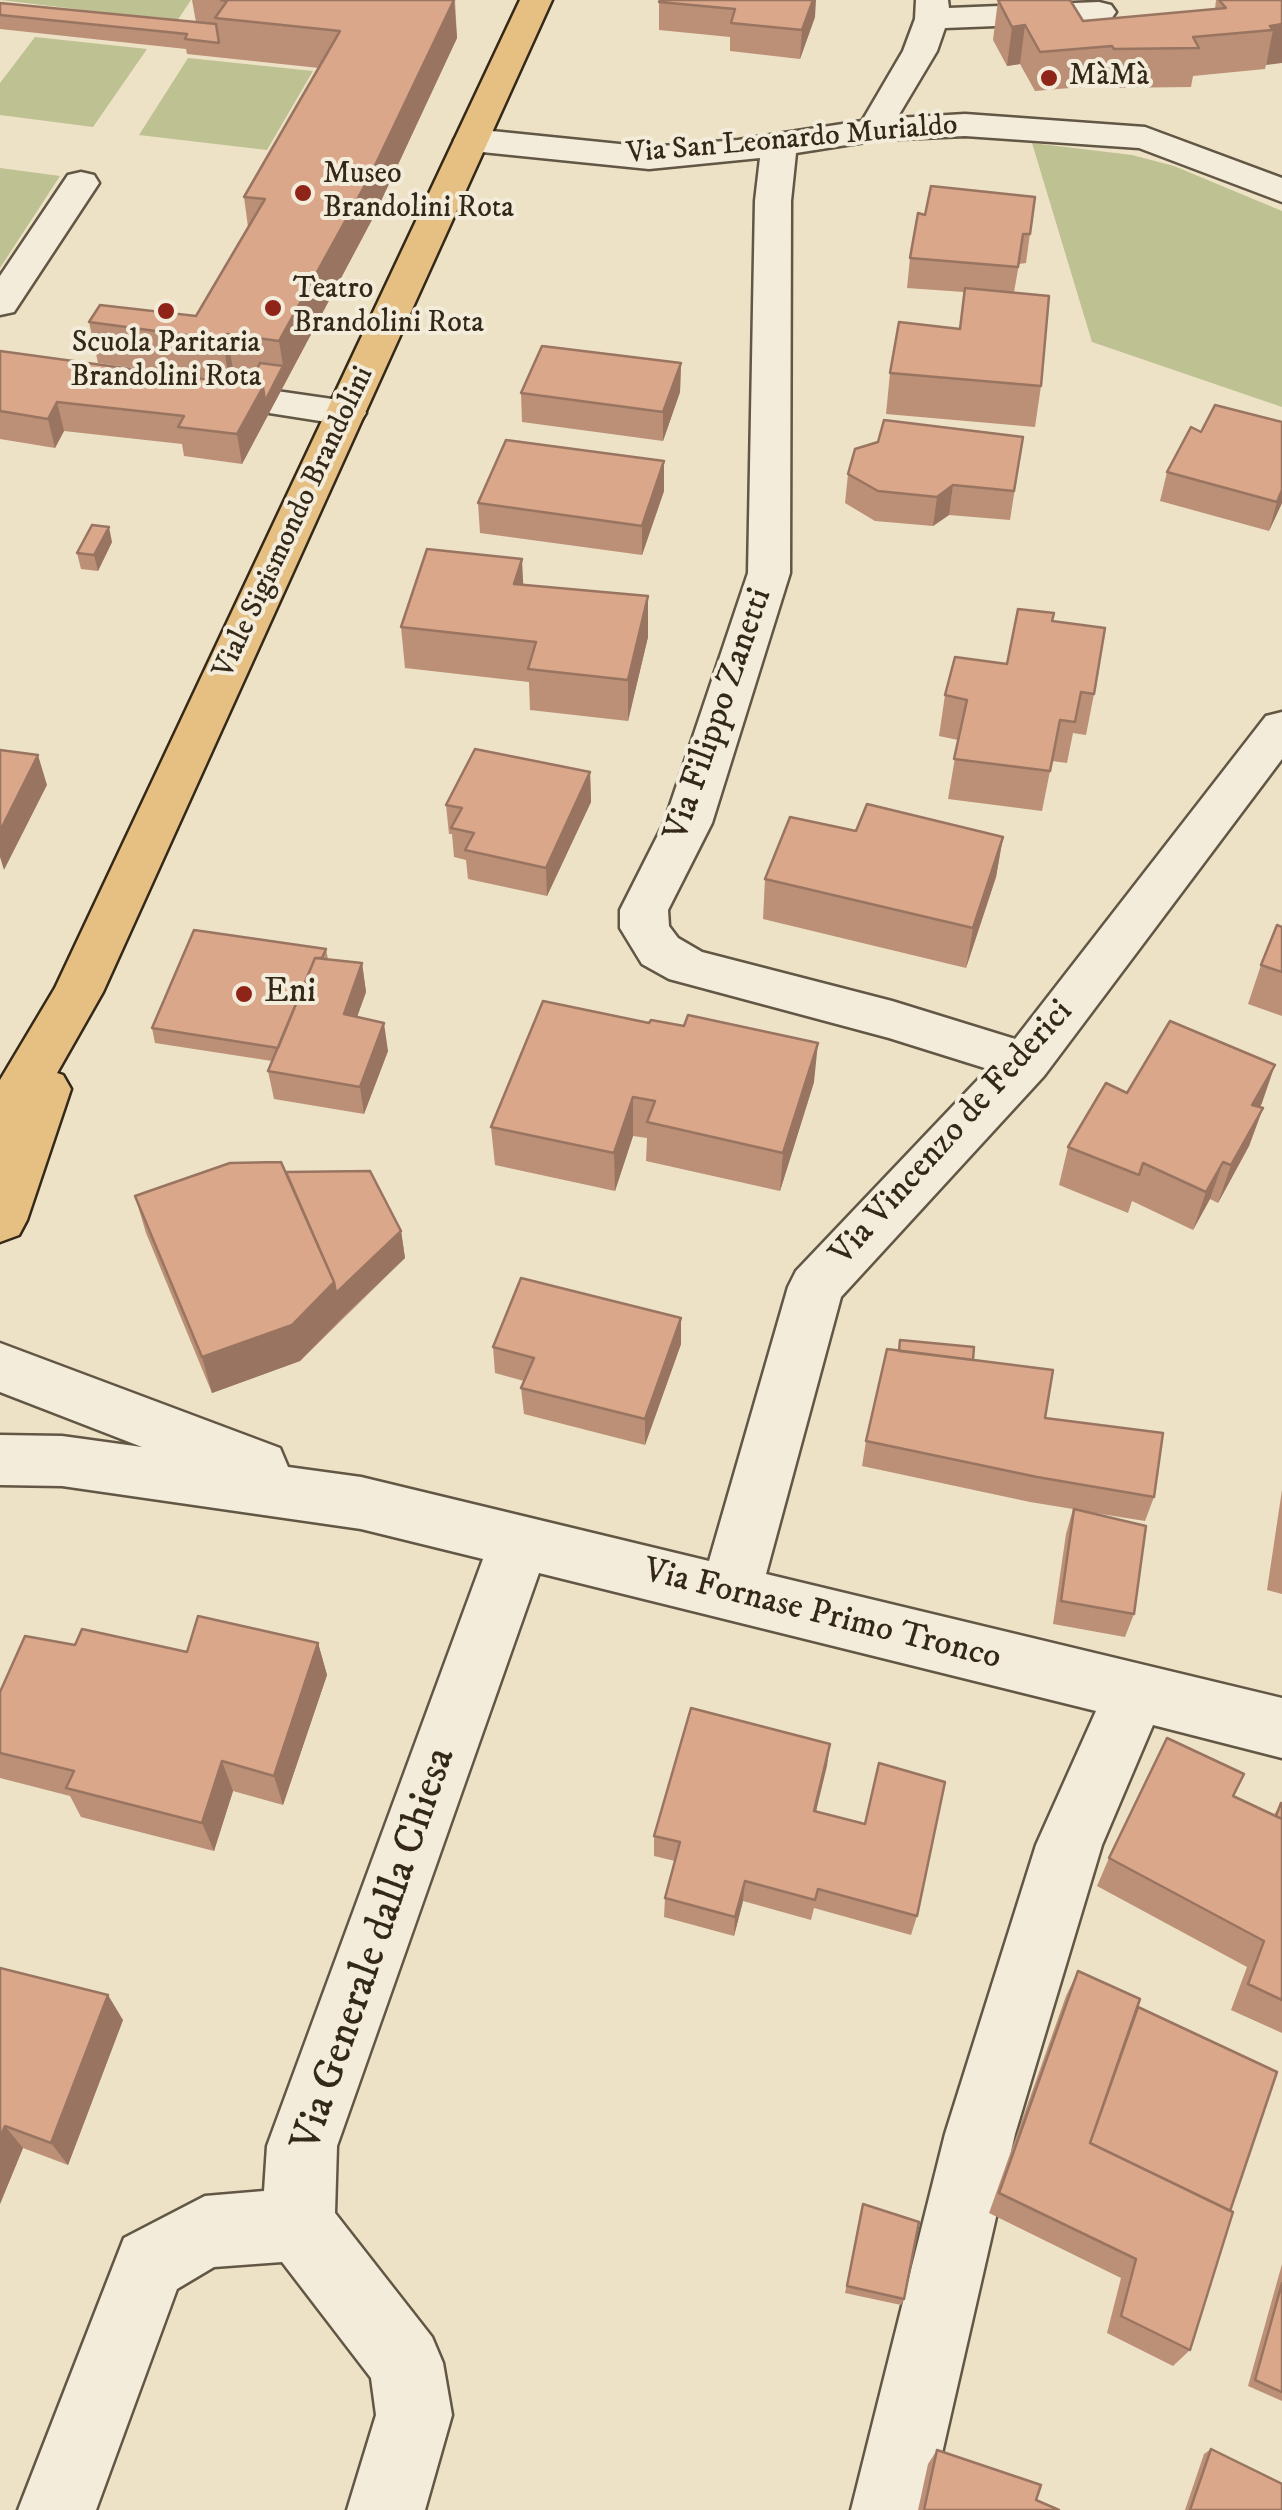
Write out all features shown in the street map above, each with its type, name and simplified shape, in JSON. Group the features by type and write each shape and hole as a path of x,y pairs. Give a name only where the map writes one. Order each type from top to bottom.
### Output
{"main road":[{"name":"Viale Sigismondo Brandolini","path":"0,1126 78,992 536,0"},
{"name":"Viale Sigismondo Brandolini","path":"0,1220 78,992"}],"street":[{"path":"878,129 880,117 920,50 932,10 1098,12"},
{"name":"Via San Leonardo Murialdo","path":"472,140 648,158 878,129 965,125 1144,138 1282,191"},
{"name":"Via Filippo Zanetti","path":"778,144 773,202 769,574 688,823 644,910 645,928 660,951 687,966 892,1020 1026,1062"},
{"path":"0,304 82,183"},
{"path":"170,387 346,412"},
{"name":"Via Vincenzo de Federici","path":"730,1593 816,1287 1026,1062 1282,727"},
{"name":"Via Fornase Primo Tronco","path":"0,1367 89,1404 361,1503"},
{"name":"Via Fornase Primo Tronco","path":"0,1460 62,1461 361,1503 1282,1728"},
{"name":"Via Generale dalla Chiesa","path":"298,2225 302,2146 520,1541"},
{"path":"890,2510 980,2134 1069,1845 1135,1694"},
{"path":"57,2510 150,2264 205,2232 298,2225 406,2363 414,2415 386,2510"}],"green space":[{"path":"0,0 191,0 177,21"},
{"path":"35,37 147,49 93,127 0,115 0,83"},
{"path":"188,58 313,71 267,150 139,135"},
{"path":"1032,143 1132,155 1174,166 1282,211 1282,407 1092,342"},
{"path":"0,168 60,176 0,268"}],"building":[{"path":"221,0 454,0 370,176 279,341 227,334 223,340 89,322 100,305 196,316 265,199 244,197 340,31 215,18 227,1"},
{"path":"660,0 813,0 802,30 731,23 735,9"},
{"path":"998,0 1070,0 1083,21 1226,8 1219,0 1282,0 1282,24 1270,26 1273,30 1193,37 1199,48 1112,46 1040,52 1025,25 1012,27"},
{"path":"0,3 216,24 219,43 185,39 187,34 0,15"},
{"path":"931,186 1035,197 1030,234 1023,234 1018,267 910,258 918,213 925,215"},
{"path":"965,288 1049,296 1041,386 890,373 899,322 960,329"},
{"path":"542,346 681,363 663,412 521,393"},
{"path":"0,351 263,387 237,434 178,427 184,416 57,402 48,419 0,411"},
{"path":"260,363 283,366 265,401 263,387 249,385"},
{"path":"1215,405 1282,422 1282,490 1277,502 1167,472 1191,427 1201,432"},
{"path":"884,420 1023,437 1014,491 953,485 937,497 878,491 848,474 855,449 878,442"},
{"path":"506,440 664,461 642,526 478,503"},
{"path":"92,525 109,527 94,555 77,553"},
{"path":"427,549 522,559 514,584 648,596 628,680 528,669 536,642 401,627"},
{"path":"1018,609 1054,613 1052,621 1105,628 1094,694 1081,692 1075,722 1060,720 1050,771 954,759 967,700 945,695 955,657 1007,664"},
{"path":"475,749 590,772 546,868 465,850 474,833 451,828 462,808 446,805"},
{"path":"0,750 38,755 0,831"},
{"path":"867,804 1003,837 973,928 765,879 790,817 856,831"},
{"path":"1277,925 1282,927 1282,972 1261,965"},
{"path":"194,930 326,949 322,958 315,958 278,1048 152,1028"},
{"path":"315,958 362,963 344,1014 384,1023 360,1087 268,1071"},
{"path":"543,1001 649,1023 651,1020 684,1026 688,1015 818,1043 783,1153 647,1122 655,1101 633,1097 614,1153 491,1127"},
{"path":"1170,1021 1275,1065 1252,1105 1263,1108 1231,1165 1223,1162 1206,1192 1143,1163 1139,1175 1068,1147 1106,1083 1127,1093"},
{"path":"281,1162 334,1282 292,1325 202,1357 135,1196 230,1163"},
{"path":"370,1171 401,1231 336,1293 286,1172"},
{"path":"521,1278 681,1318 645,1419 521,1388 534,1358 493,1347"},
{"path":"900,1340 974,1347 973,1360 899,1351"},
{"path":"887,1349 1053,1370 1045,1418 1163,1433 1154,1497 866,1441"},
{"path":"1074,1509 1146,1526 1134,1614 1061,1601"},
{"path":"198,1616 318,1643 274,1776 222,1761 202,1823 66,1788 74,1771 0,1753 0,1692 25,1636 75,1645 82,1629 187,1652"},
{"path":"691,1708 830,1744 814,1811 865,1824 879,1763 945,1782 917,1916 818,1889 815,1900 745,1881 735,1917 665,1898 680,1842 654,1836"},
{"path":"1167,1738 1244,1774 1233,1796 1282,1819 1282,2000 1248,1984 1264,1941 1109,1858"},
{"path":"0,1968 108,1995 51,2143 5,2126 0,2137"},
{"path":"1078,1971 1140,1999 1090,2143 1233,2212 1190,2350 1121,2316 1136,2259 999,2193"},
{"path":"1138,2007 1277,2072 1230,2211 1090,2143"},
{"path":"863,2204 919,2222 904,2299 847,2286"},
{"path":"1282,2283 1282,2392 1255,2380"},
{"path":"1211,2449 1282,2484 1282,2510 1190,2510"},
{"path":"937,2450 1041,2485 1036,2500 1059,2510 924,2510"}],"place":[{"name":"MàMà","path":"1049,78"},
{"name":"Museo Brandolini Rota","path":"303,193"},
{"name":"Teatro Brandolini Rota","path":"273,308"},
{"name":"Scuola Paritaria Brandolini Rota","path":"166,311"},
{"name":"Eni","path":"244,994"}]}
